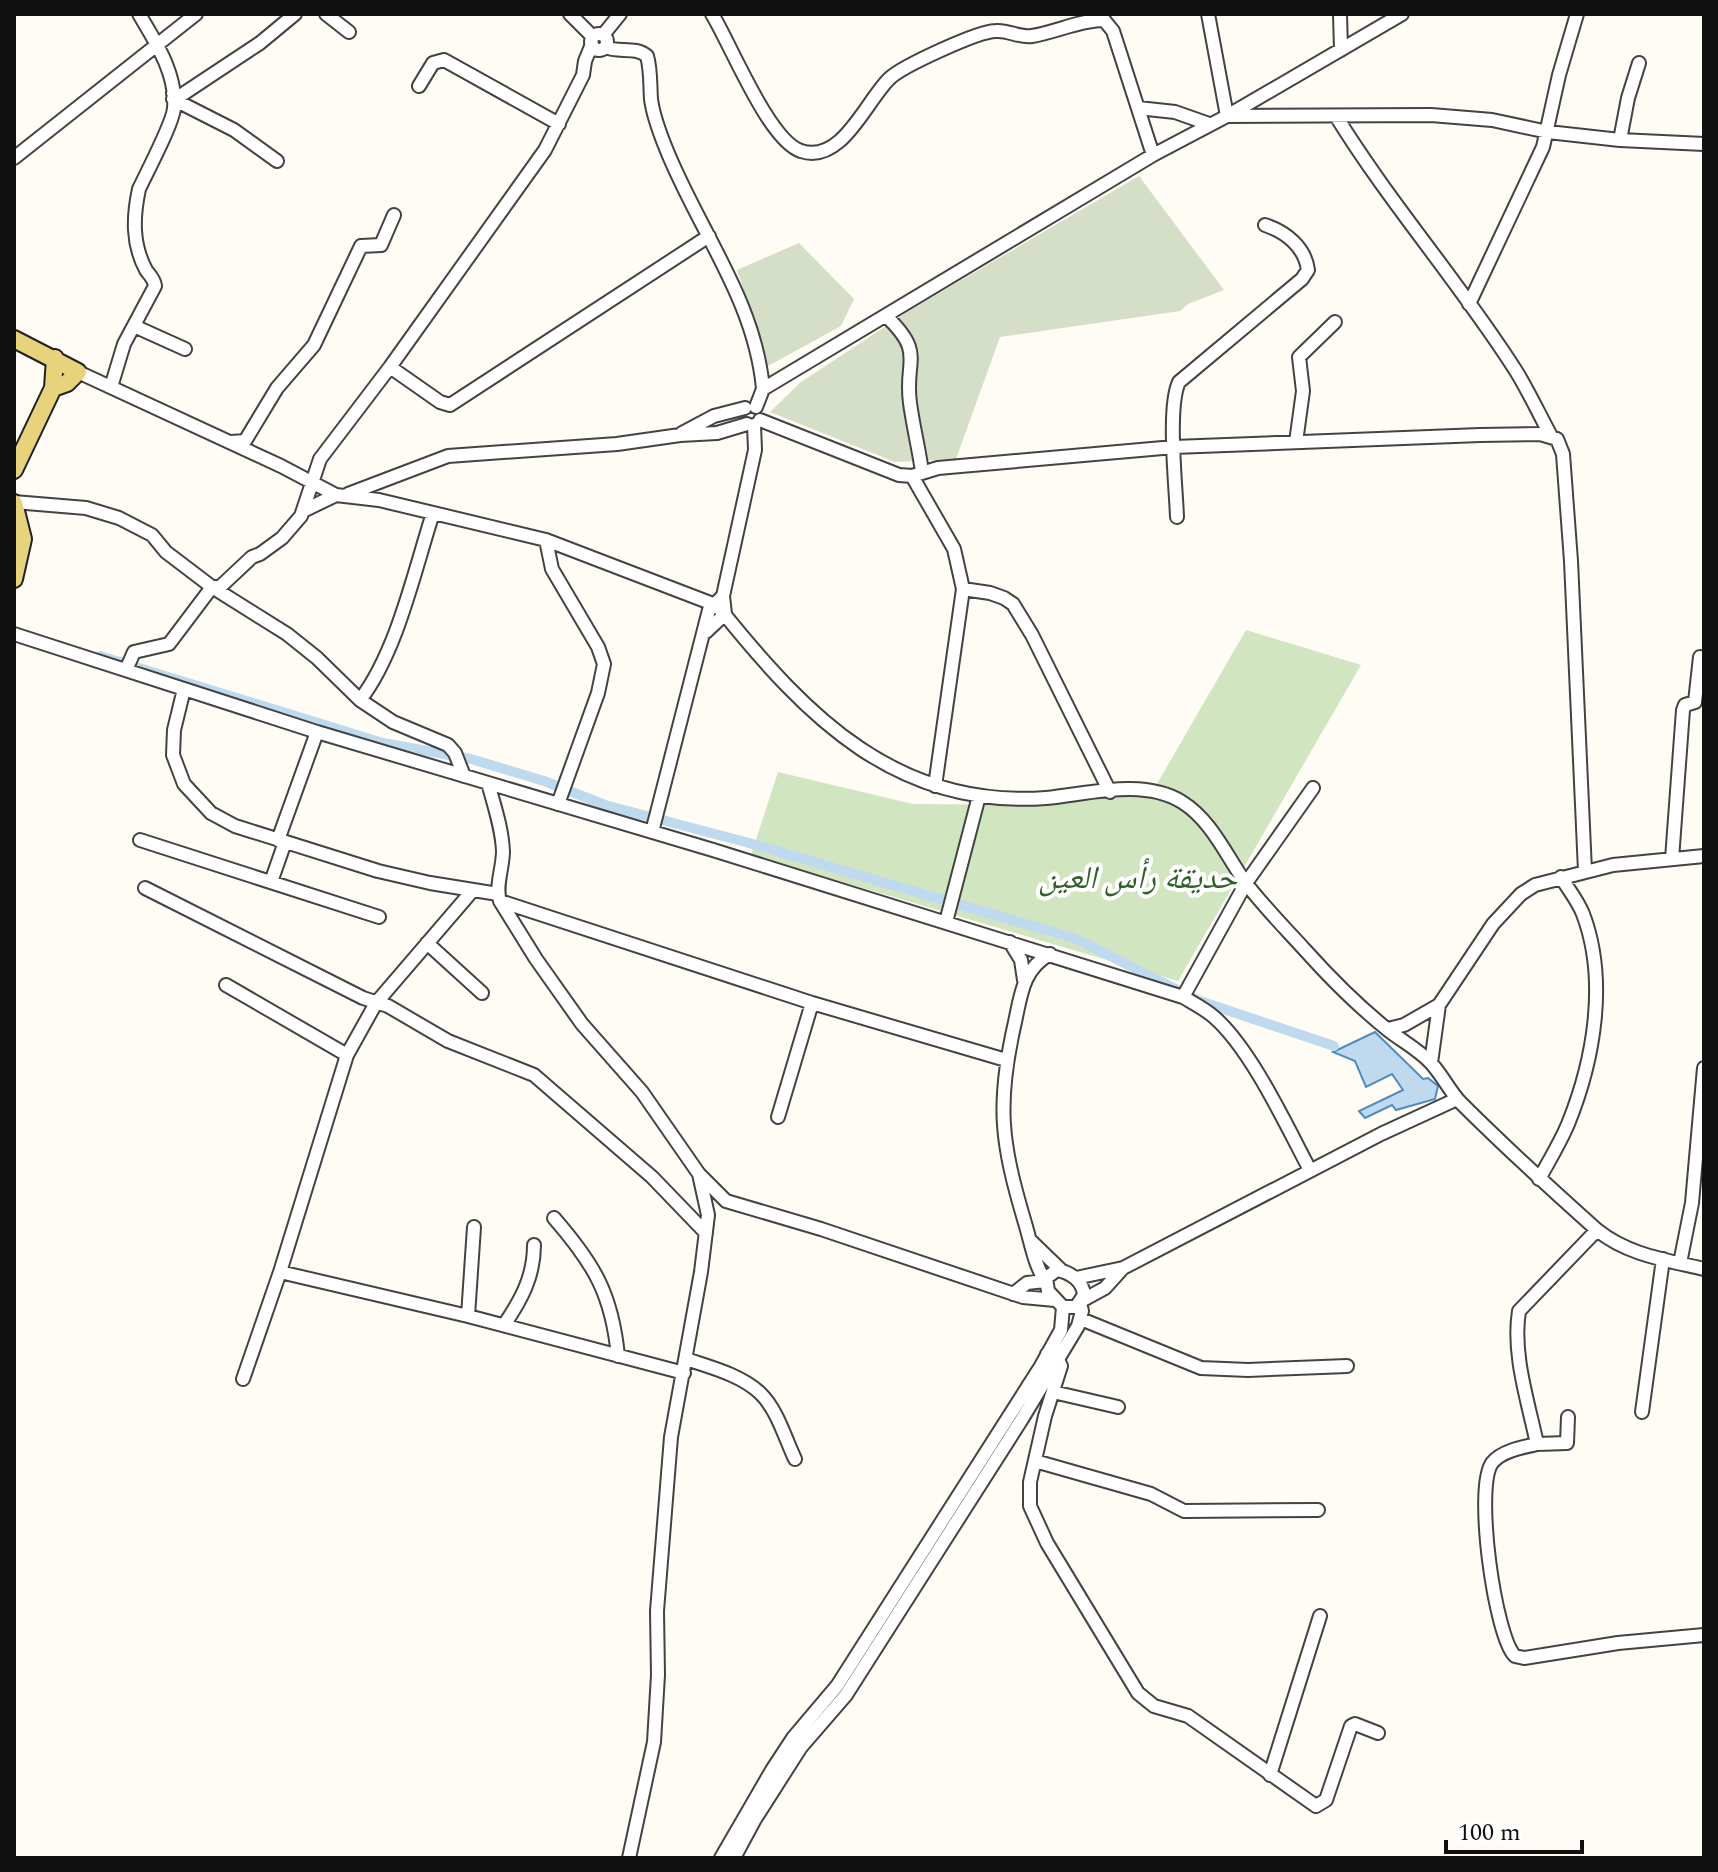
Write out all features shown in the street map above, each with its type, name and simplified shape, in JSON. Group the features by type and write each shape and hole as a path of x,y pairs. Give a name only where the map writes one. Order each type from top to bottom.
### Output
{"main road":[{"path":"14,339 78,372 67,383 53,388"},
{"path":"14,470 53,388 55,358"},
{"path":"14,503 23,548 14,579"}],"street":[{"path":"111,387 124,344 156,284 145,268 135,238 136,204 139,189 173,113 173,96 158,45 139,14"},
{"path":"14,158 196,14"},
{"path":"173,96 180,96 260,43 295,14"},
{"path":"326,14 349,32"},
{"path":"570,14 600,42 617,43 647,56 659,132 740,298 760,359 763,389"},
{"path":"212,587 220,587 252,557 282,538 305,510 311,482 324,453 390,367 532,169 583,75 599,61 600,42 620,14"},
{"path":"712,14 763,111 785,142 801,152 816,152 837,143 894,74 970,38 995,31 1027,37 1098,20 1107,21 1113,31 1153,155"},
{"path":"1208,14 1227,116"},
{"path":"1340,14 1341,50"},
{"path":"1402,14 1227,116 1153,155 763,389 742,414 754,423 887,471 917,474 938,468 1174,447 1480,435 1551,436 1557,439 1563,454 1570,547 1585,871"},
{"path":"1469,304 1548,132 1559,75 1577,14"},
{"path":"419,86 433,63 444,60 559,124"},
{"path":"1620,140 1639,63"},
{"path":"1271,91 1282,117"},
{"path":"173,96 234,130 277,161"},
{"path":"1138,108 1175,112 1209,124"},
{"path":"1227,116 1431,115 1492,120 1548,132 1620,140 1704,144"},
{"path":"1336,116 1367,167 1517,373 1551,436"},
{"path":"228,442 245,441 277,388 314,345 361,246 381,245 394,215"},
{"path":"1177,517 1174,447 1175,396 1179,382 1302,279 1308,270 1306,260 1294,242 1277,229 1265,225"},
{"path":"390,367 435,399 450,405 600,310 709,236"},
{"path":"886,316 902,333 912,356 909,393 917,474 954,549 963,589 935,786"},
{"path":"1296,442 1303,391 1299,357 1335,322"},
{"path":"134,326 185,349"},
{"path":"78,372 338,496 379,500 565,545 712,603 780,679 844,738 874,759 935,786 979,796 1027,799 1147,789 1185,804 1204,822 1246,883 1330,977 1431,1063 1457,1099 1539,1179 1612,1242 1630,1250 1704,1269"},
{"path":"655,819 684,702 755,450 754,423 761,413 751,407 714,416 680,435"},
{"path":"305,510 448,456 567,449 717,433 754,423"},
{"path":"14,503 86,508 119,518 152,535 166,552 212,587 287,634 360,700 393,722 448,745 455,753 464,776"},
{"path":"360,700 372,685 385,658 433,513"},
{"path":"546,540 552,569 598,647 604,664 598,693 562,792"},
{"path":"552,569 565,545"},
{"path":"127,668 134,652 169,644 212,587"},
{"path":"963,589 990,593 1013,604 1032,635 1110,792"},
{"path":"712,603 725,619"},
{"path":"706,632 725,619"},
{"path":"14,634 127,668 317,732 488,783 562,792 655,819 1010,942 1183,997 1212,1014 1229,1031 1247,1057 1310,1170"},
{"path":"1672,859 1683,710 1685,705 1694,704 1696,700 1700,657"},
{"path":"184,689 172,742 173,755 184,784 211,813 235,826 402,878 473,890 812,1003 1006,1060"},
{"path":"271,882 281,841 317,732"},
{"path":"488,783 502,841 499,898 523,940 568,1004 663,1119 699,1174 726,1201 1017,1290 1033,1299 1072,1308 1105,1288 1123,1268"},
{"path":"1183,997 1246,883 1313,788"},
{"path":"947,918 979,796"},
{"path":"140,840 379,917"},
{"path":"1431,1063 1439,1005 1493,924 1509,905 1535,885 1613,865 1704,856"},
{"path":"1539,1179 1568,1125 1588,1065 1595,1016 1592,944 1582,911 1561,877"},
{"path":"145,888 393,1009 448,1041 534,1075 652,1177 706,1233"},
{"path":"243,1379 280,1272 347,1055 376,1003 473,890"},
{"path":"1010,942 1021,960 1024,980 1006,1060 1001,1105 1005,1151 1034,1257 1046,1288 1059,1303 1061,1330 1053,1357"},
{"path":"427,943 482,993"},
{"path":"1024,980 1035,965 1050,954"},
{"path":"226,985 347,1055"},
{"path":"778,1117 812,1003"},
{"path":"1388,1029 1404,1025 1439,1005"},
{"path":"1680,1263 1698,1198 1704,1068"},
{"path":"1076,1278 1123,1268 1310,1170 1457,1099"},
{"path":"629,1858 654,1742 658,1675 657,1611 671,1437 708,1215 699,1174"},
{"path":"708,1215 726,1201"},
{"path":"554,1218 583,1251 597,1275 615,1326 618,1356"},
{"path":"468,1316 474,1227"},
{"path":"1537,1444 1519,1354 1519,1311 1597,1230"},
{"path":"734,1858 801,1747 846,1695 981,1472 1053,1357 1081,1319 1084,1290 1076,1278 1061,1270 1030,1240"},
{"path":"504,1325 530,1279 534,1245"},
{"path":"1017,1290 1031,1273 1034,1257"},
{"path":"1642,1412 1663,1259"},
{"path":"1045,1281 1052,1271 1061,1270"},
{"path":"280,1272 468,1316 684,1373"},
{"path":"1017,1290 1033,1282 1045,1281"},
{"path":"1081,1319 1201,1368 1248,1370 1347,1366"},
{"path":"1053,1357 1061,1366 1029,1493 1035,1520 1138,1693 1154,1706 1188,1716 1312,1805 1320,1806 1326,1800 1351,1726 1355,1724 1378,1733"},
{"path":"686,1359 718,1369 759,1393 773,1411 795,1459"},
{"path":"1053,1392 1118,1407"},
{"path":"1568,1417 1567,1443 1537,1444 1497,1459 1491,1464 1484,1484 1484,1517 1491,1572 1510,1651 1524,1658 1618,1643 1704,1635"},
{"path":"1035,1461 1151,1494 1184,1511 1318,1510"},
{"path":"721,1858 793,1738 837,1686 981,1472"},
{"path":"1270,1775 1320,1616"}],"green space":[{"path":"1139,176 1224,290 1188,304 1180,311 1000,337 956,459 895,462 770,412 801,382 912,309"},
{"path":"799,243 854,299 841,326 768,366 737,270"},
{"name":"حديقة رأس العين","path":"1246,630 1361,665 1178,981 751,855 778,772 913,804 1040,805 1154,789"}],"water":[{"path":"1375,1032 1423,1079 1428,1078 1438,1086 1435,1099 1396,1110 1392,1105 1365,1118 1359,1111 1403,1090 1392,1074 1366,1087 1355,1061 1333,1052"}],"waterway":[{"path":"100,656 383,743 471,759 544,781 605,805 749,843 1077,939 1197,1000 1334,1046"}]}
